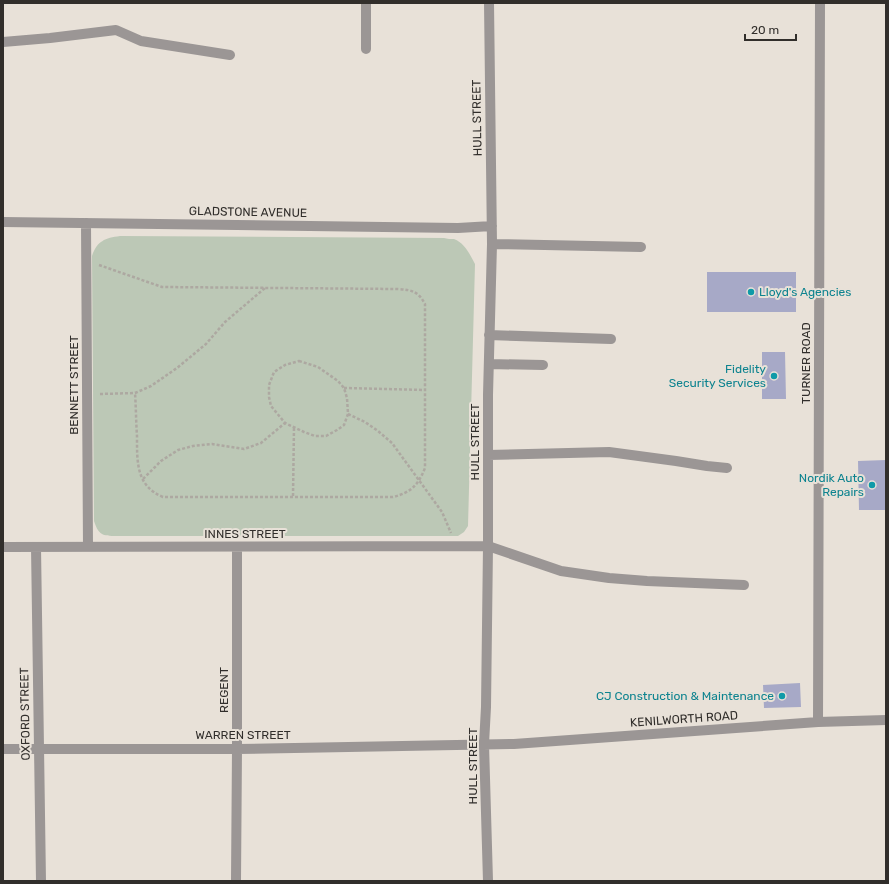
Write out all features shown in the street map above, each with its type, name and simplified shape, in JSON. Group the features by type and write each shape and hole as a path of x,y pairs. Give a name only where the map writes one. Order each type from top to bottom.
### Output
{"street":[{"path":"366,3 366,49"},
{"name":"HULL STREET","path":"488,3 492,226 488,395 486,707 484,744 488,881"},
{"name":"TURNER ROAD","path":"818,722 820,3"},
{"path":"3,42 116,30 141,41 230,55"},
{"name":"GLADSTONE AVENUE","path":"3,222 458,228 492,226"},
{"name":"BENNETT STREET","path":"86,223 88,547"},
{"path":"492,244 641,247"},
{"path":"490,335 611,339"},
{"path":"489,364 542,365"},
{"path":"488,455 609,452 727,468"},
{"name":"INNES STREET","path":"3,547 488,546 560,571 609,578 647,581 744,585"},
{"name":"OXFORD STREET","path":"36,547 41,881"},
{"name":"REGENT","path":"236,881 237,547"},
{"name":"KENILWORTH ROAD","path":"484,744 521,743 818,722 886,720"},
{"name":"WARREN STREET","path":"3,749 237,749 484,744"}],"path":[{"path":"86,261 162,287 398,289 416,292 421,296 426,304 424,468 421,478 414,488 403,494 393,496 163,497 156,494 148,487 141,475 138,464 135,393"},
{"path":"87,394 135,393 151,386 177,368 206,344 225,322 266,288"},
{"path":"299,361 318,366 338,381 344,388 347,398 348,414 344,425 326,436 315,436 285,423 271,406 269,397 269,385 274,372 285,365 299,361"},
{"path":"344,388 425,390"},
{"path":"348,414 378,431 392,443 442,512 456,546"},
{"path":"143,479 161,461 178,450 193,446 212,444 244,449 261,443 285,423"},
{"path":"293,497 294,427"}],"green space":[{"path":"120,236 444,238 454,239 461,243 475,264 468,526 464,532 458,536 114,536 101,533 94,521 92,256 96,247 102,241"}],"building":[{"name":"Lloyd's Agencies","path":"707,272 796,272 796,312 707,312"},
{"name":"Fidelity Security Services","path":"762,352 785,352 786,399 762,399"},
{"name":"Nordik Auto Repairs","path":"886,460 886,510 859,510 858,461"},
{"name":"CJ Construction & Maintenance","path":"800,683 801,707 764,708 763,685"}],"place":[{"name":"Lloyd's Agencies","path":"751,292"},
{"name":"Fidelity Security Services","path":"774,376"},
{"name":"Nordik Auto Repairs","path":"872,485"},
{"name":"CJ Construction & Maintenance","path":"782,696"}]}
